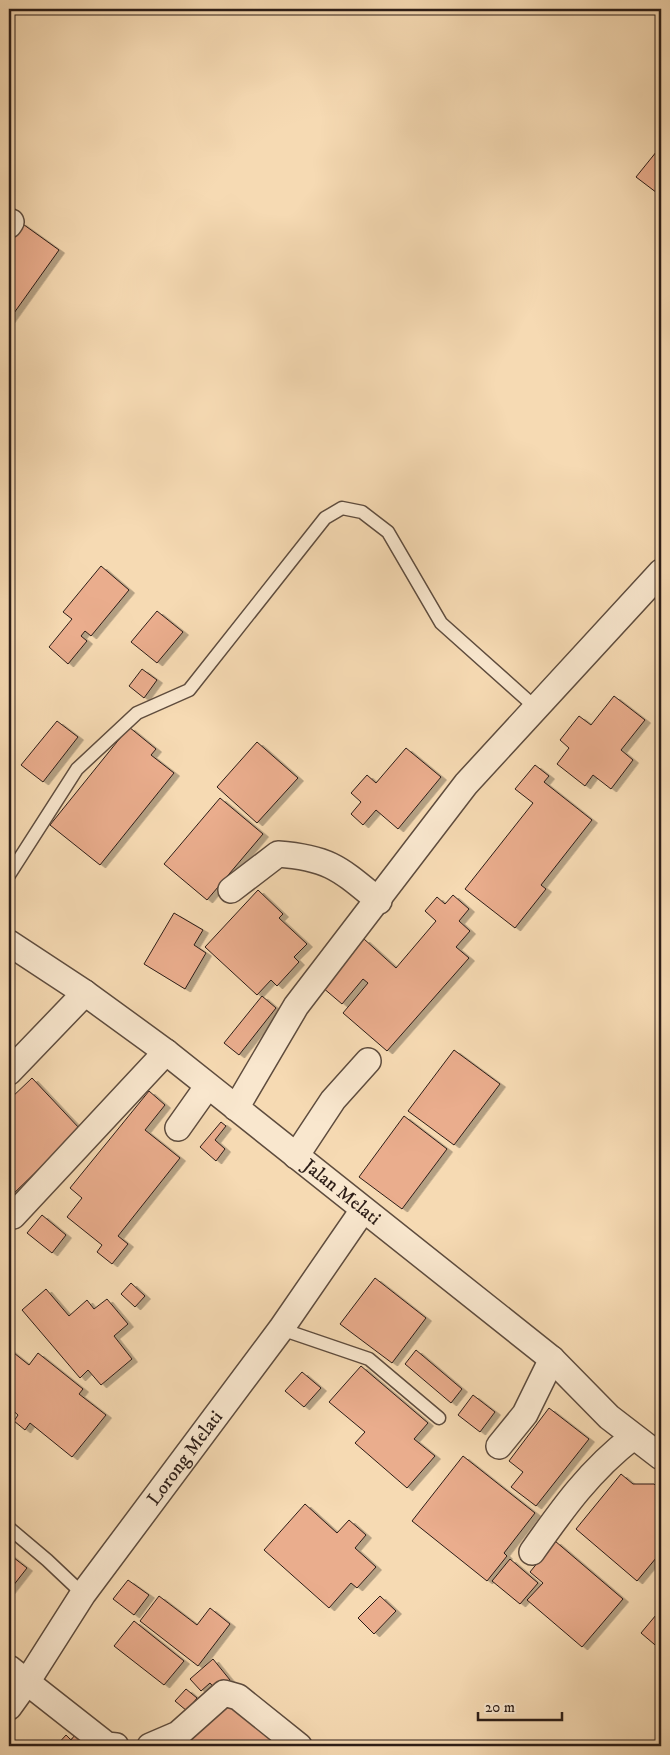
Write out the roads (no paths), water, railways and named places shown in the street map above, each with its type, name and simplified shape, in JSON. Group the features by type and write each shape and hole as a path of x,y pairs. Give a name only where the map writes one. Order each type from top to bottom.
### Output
{"street":[{"path":"236,1108 296,1006 379,901 466,784 661,572"},
{"path":"231,890 278,854 307,856 337,867 379,901"},
{"name":"Jalan Melati","path":"9,943 85,993 166,1052 207,1087 236,1108 552,1360 609,1417 661,1457"},
{"path":"9,1072 85,993"},
{"path":"14,1216 166,1052"},
{"path":"296,1156 333,1100 368,1061"},
{"path":"178,1128 207,1087"},
{"name":"Lorong Melati","path":"9,1707 18,1675 83,1594 281,1329 364,1210"},
{"path":"499,1446 525,1414 552,1360"},
{"path":"532,1552 578,1488 608,1456 633,1437"},
{"path":"18,1675 107,1745 116,1746"},
{"path":"150,1746 178,1734 224,1693 238,1697 299,1746"}],"lane":[{"path":"9,875 78,769 137,713 189,690 325,518 342,508 362,512 388,532 441,623 536,707"},
{"path":"281,1329 369,1359 440,1418"},
{"path":"9,1528 83,1594"}]}
